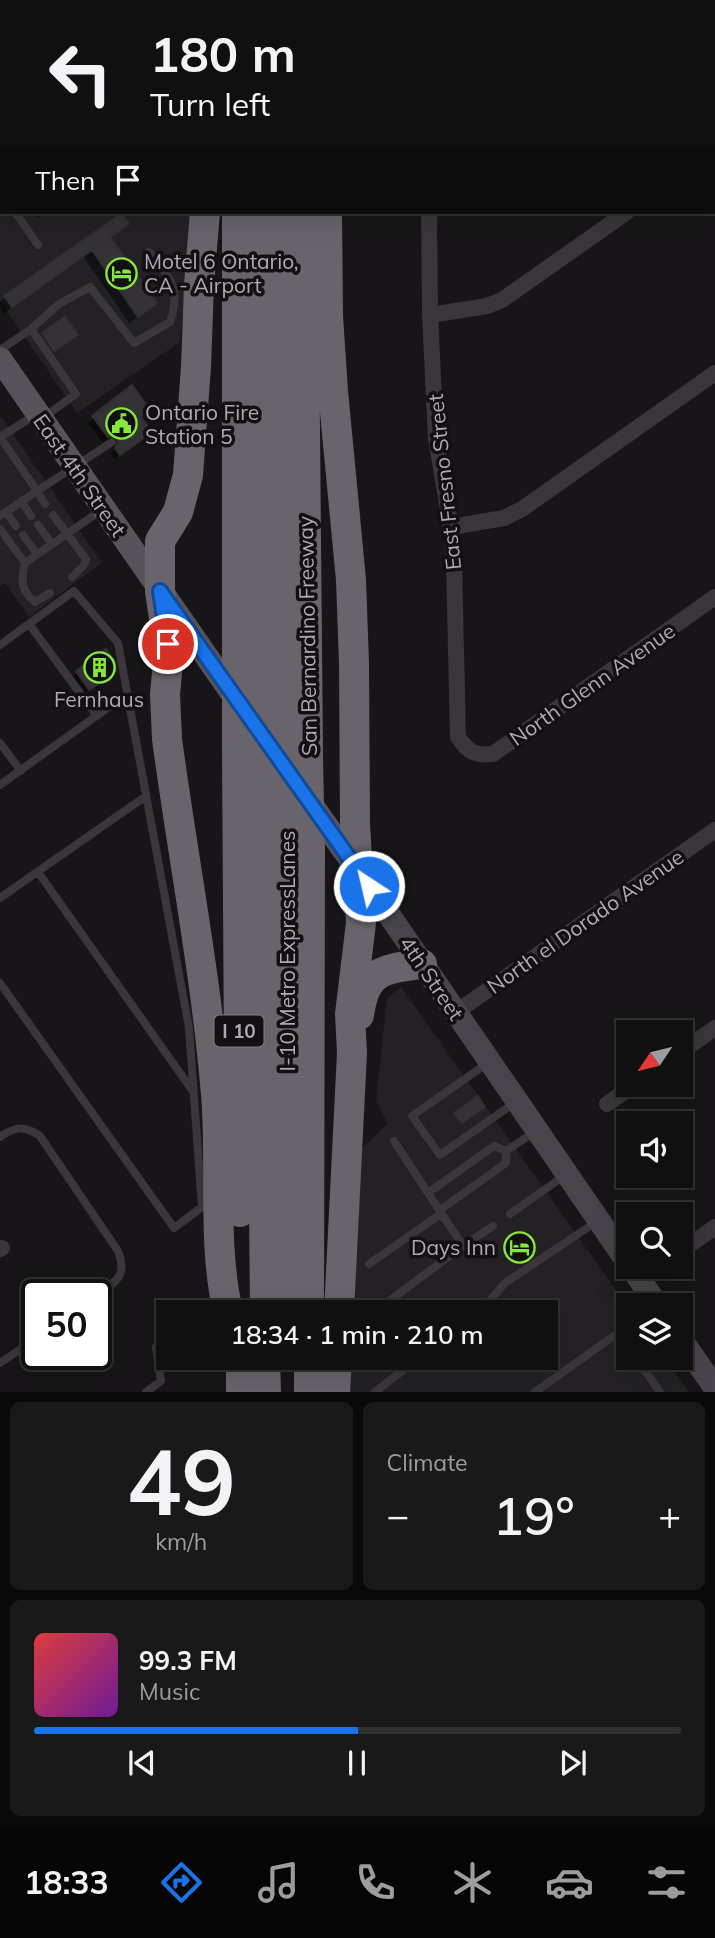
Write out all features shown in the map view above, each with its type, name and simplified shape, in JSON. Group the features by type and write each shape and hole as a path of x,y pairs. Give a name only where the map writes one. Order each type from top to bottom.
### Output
{"highway":[{"path":"205,214 188,475 178,512 160,541 160,591 169,653 165,694 167,739 212,1054 217,1111 221,1282 225,1300"},
{"name":"I 10","path":"237,214 240,1300"},
{"name":"I-10 Metro ExpressLanes","path":"259,214 259,685 265,1300"},
{"name":"I-10 Metro ExpressLanes","path":"281,214 288,1300"},
{"name":"San Bernardino Freeway","path":"303,214 310,854 309,1300"},
{"path":"327,214 328,316 332,378 351,580 355,824 361,923 350,1014 352,1053 340,1300"},
{"path":"352,1053 361,1002 367,986 387,968 422,964"},
{"path":"248,1370 266,1392"},
{"path":"289,1370 289,1392"},
{"path":"309,1370 309,1392"},
{"path":"335,1392 336,1370"}],"main road":[{"name":"East 4th Street","path":"2,363 160,591"},
{"name":"4th Street","path":"160,591 359,871 598,1221 616,1242"},
{"path":"693,1356 715,1388"}],"street":[{"name":"East Fresno Street","path":"429,214 430,316 436,439 451,527 458,737 466,749"},
{"path":"430,316 486,306 502,300 624,214"},
{"path":"451,527 504,517 522,509 715,373"},
{"name":"North Glenn Avenue","path":"466,749 478,756 493,754 715,597"},
{"name":"North el Dorado Avenue","path":"455,1013 715,830"},
{"path":"693,1044 715,1028"},
{"path":"607,1104 617,1097"},
{"path":"693,1243 715,1227"}],"lane":[{"path":"16,214 38,245"},
{"path":"2,363 31,329 59,304 90,287 134,343 170,322 175,307 173,283 149,252"},
{"path":"31,329 76,394 0,437 45,504"},
{"path":"16,526 3,514 111,442"},
{"path":"21,501 31,516"},
{"path":"50,593 35,602 26,595 21,582 25,563 104,509"},
{"path":"53,515 86,559 84,565 72,577"},
{"path":"38,525 52,544"},
{"path":"0,528 25,563"},
{"path":"23,535 37,554"},
{"path":"0,645 74,591 118,643 188,1027 202,1207 174,1228 0,983"},
{"path":"29,624 97,716"},
{"path":"0,785 127,694"},
{"path":"0,743 20,771"},
{"path":"0,898 146,796"},
{"path":"38,872 193,1092"},
{"path":"489,1062 412,1116 440,1155 516,1101"},
{"path":"0,1137 17,1128 29,1128 40,1136 118,1251 123,1264 120,1276 112,1285"},
{"path":"506,1151 536,1131"},
{"path":"394,1141 463,1246"},
{"path":"428,1193 494,1146 506,1151"},
{"path":"369,1264 506,1163 506,1151"},
{"path":"510,1214 566,1174"},
{"path":"490,1300 505,1283 598,1221"},
{"path":"390,1300 493,1226"},
{"path":"535,1392 616,1334"},
{"path":"0,1363 21,1349"},
{"path":"146,1392 162,1381 160,1370"},
{"path":"375,1392 403,1370"},
{"path":"645,1370 660,1392"}],"shaded area":[{"path":"0,214 192,214 180,342 77,413 0,301"},
{"path":"0,415 102,563 29,617 5,583 0,586"},
{"path":"401,987 618,1293 616,1370 673,1370 689,1392 349,1392 350,1370 558,1370 558,1300 352,1300 357,1153 388,1123 376,1101 387,998"}],"building":[{"name":"Motel 6 Ontario, CA - Airport","path":"123,214 129,224 110,237 157,303 138,317 92,250 12,307 4,296"},
{"path":"65,317 78,335 54,351 42,333"},
{"name":"Ontario Fire Station 5","path":"132,385 150,410 141,417 152,432 120,455 115,448 117,438 108,437 92,416"},
{"name":"Fernhaus","path":"106,649 115,662 116,671 89,690 76,671"},
{"path":"478,1096 485,1107 462,1123 454,1113"}],"place":[{"name":"Motel 6 Ontario, CA - Airport","path":"121,273"},
{"name":"Ontario Fire Station 5","path":"122,424"},
{"name":"Fernhaus","path":"99,667"},
{"name":"Days Inn","path":"519,1247"}],"route":[{"path":"168,644 160,591 369,886"}]}
